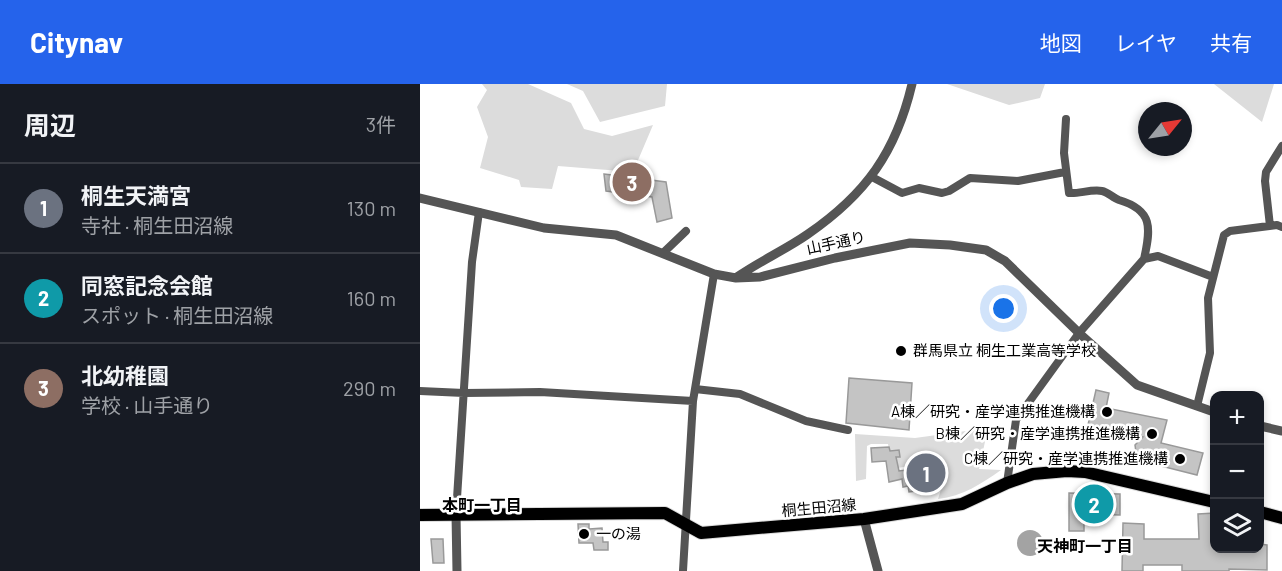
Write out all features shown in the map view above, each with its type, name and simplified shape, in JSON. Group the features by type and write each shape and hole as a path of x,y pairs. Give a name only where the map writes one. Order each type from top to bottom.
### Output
{"main road":[{"name":"桐生田沼線","path":"420,515 665,513 701,533 864,519 963,504 1007,483 1033,474 1067,471 1085,472 1210,501"},
{"path":"1264,514 1282,518"}],"street":[{"path":"736,278 758,262 808,234 839,209 872,177 896,138 912,84"},
{"path":"1007,483 1016,420 1079,333 1144,259 1149,240 1145,215 1131,202 1117,199 1103,191 1069,193 1064,153 1066,119"},
{"path":"1270,226 1266,172 1282,147"},
{"path":"872,177 902,192 919,188 942,193 970,178 1018,181 1065,172"},
{"name":"山手通り","path":"420,198 543,228 616,236 714,274 736,278 760,277 835,258 910,243 986,250 1005,261 1079,333 1137,385 1210,410"},
{"path":"457,571 456,514 472,262 479,212"},
{"path":"1197,406 1210,353 1207,307 1224,235 1230,231 1270,226 1282,227"},
{"path":"663,253 686,231"},
{"path":"1144,259 1158,256 1214,277"},
{"path":"682,571 693,401 714,274"},
{"path":"695,389 740,394 806,421 848,430"},
{"path":"420,391 540,392 693,401"},
{"path":"1264,427 1282,431"},
{"path":"864,519 878,571"}],"shaded area":[{"path":"482,84 528,84 571,103 584,129 612,136 653,125 633,172 558,166 552,189 521,187 519,180 480,168 488,137 477,107 487,90"},
{"path":"567,84 667,84 665,106 600,122 583,91"},
{"path":"947,84 1045,84 1040,98 1009,105"},
{"path":"1214,84 1274,84 1262,122"},
{"path":"988,428 979,469 1001,470 964,492 938,499 942,479 938,466 926,463 892,469 888,444 867,446 866,479 856,481 855,434 915,438"},
{"path":"1030,530 1039,534 1043,543 1039,552 1030,556 1021,552 1017,543 1021,534"}],"building":[{"path":"604,174 666,182 672,218 657,222 652,197 606,191"},
{"path":"849,378 912,383 909,430 846,423"},
{"path":"1096,390 1109,393 1106,408 1167,420 1161,443 1203,453 1197,475 1157,465 1160,454 1136,452 1135,445 1143,437 1088,425"},
{"path":"889,447 890,451 899,450 900,457 896,457 899,471 921,468 922,473 937,470 939,484 923,486 924,490 909,492 908,486 903,487 902,479 889,482 886,461 872,462 871,448"},
{"path":"1069,493 1120,494 1120,515 1084,514 1084,531 1069,531"},
{"path":"1210,513 1210,553 1264,553 1264,545 1267,545 1267,570 1182,571 1182,565 1143,565 1143,571 1122,571 1123,523 1144,524 1144,539 1199,539 1198,514"},
{"path":"578,524 589,524 589,529 602,528 603,542 608,542 608,550 594,550 593,543 579,543"},
{"path":"431,539 443,539 444,563 433,563"}],"place":[{"name":"北幼稚園","path":"632,182"},
{"name":"群馬県立 桐生工業高等学校","path":"901,351"},
{"name":"A棟／研究・産学連携推進機構","path":"1107,412"},
{"name":"B棟／研究・産学連携推進機構","path":"1152,434"},
{"name":"C棟／研究・産学連携推進機構","path":"1180,459"},
{"name":"桐生天満宮","path":"926,473"},
{"name":"同窓記念会館","path":"1094,504"},
{"name":"一の湯","path":"584,534"}],"district":[{"name":"本町一丁目","path":"482,505"},
{"name":"天神町一丁目","path":"1085,546"}]}
